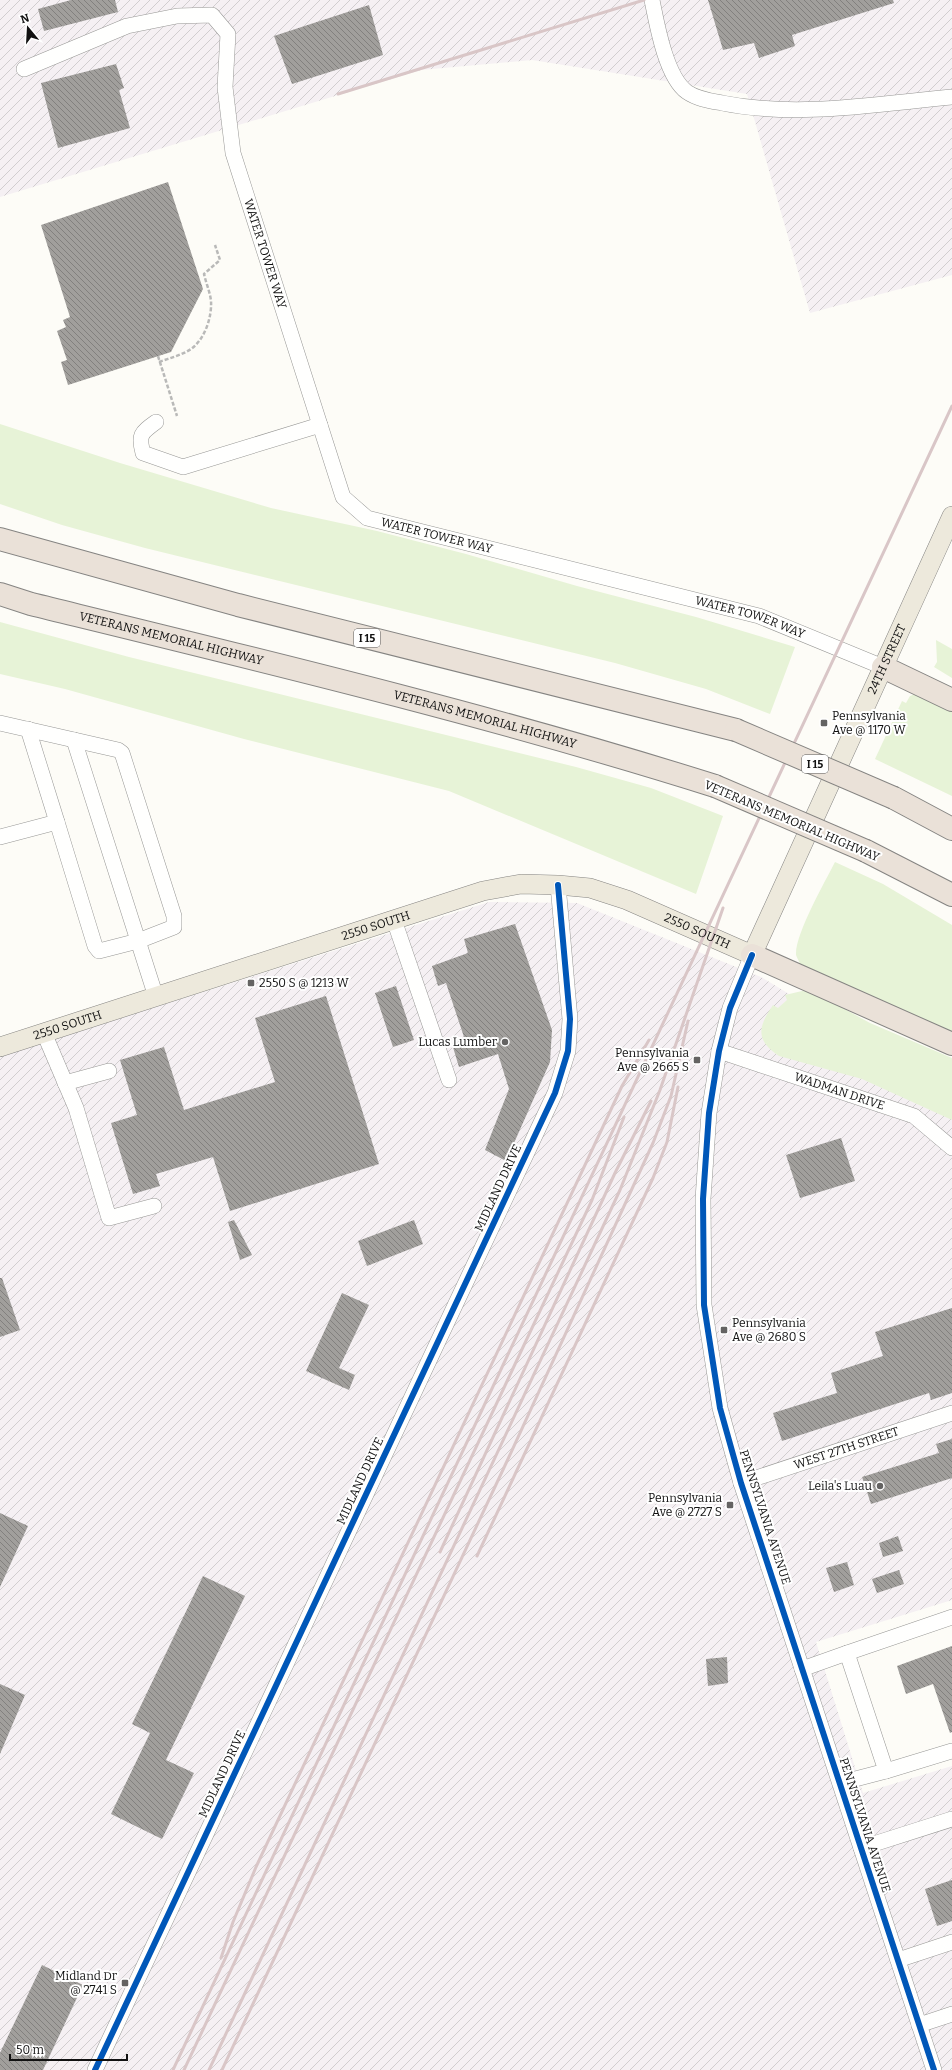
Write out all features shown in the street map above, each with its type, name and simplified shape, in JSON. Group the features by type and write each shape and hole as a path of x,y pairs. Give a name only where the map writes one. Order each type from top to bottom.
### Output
{"highway":[{"name":"I 15","path":"0,539 238,605 736,730 894,798 952,829"},
{"name":"VETERANS MEMORIAL HIGHWAY","path":"0,594 31,604 242,655 598,750 716,786 866,851 952,896"},
{"path":"883,667 952,700"},
{"path":"752,954 952,1044"}],"main road":[{"name":"24TH STREET","path":"752,954 952,516"},
{"name":"2550 SOUTH","path":"0,1047 483,891 521,884 558,884 590,888 627,900 752,954"}],"street":[{"path":"652,0 660,35 674,77 687,92 698,97 737,106 801,110 952,97"},
{"name":"WATER TOWER WAY","path":"24,69 128,26 177,16 212,15 228,34 225,87 233,153 343,497 367,518 759,616 883,667"},
{"path":"156,422 143,431 140,441 143,454 183,467 320,425"},
{"path":"0,723 28,729 118,750 122,753 174,922 174,927 138,941 106,950 99,951 95,946 28,729"},
{"path":"74,740 156,996"},
{"path":"0,837 7,837 57,822"},
{"name":"MIDLAND DRIVE","path":"95,2070 555,1094 568,1051 570,1019 558,884"},
{"path":"394,920 449,1080"},
{"name":"PENNSYLVANIA AVENUE","path":"752,954 730,1008 719,1051 709,1113 703,1199 704,1305 720,1408 741,1483 934,2070"},
{"path":"44,1033 76,1108 109,1218 154,1206"},
{"name":"WADMAN DRIVE","path":"719,1051 914,1116 952,1148"},
{"path":"65,1083 109,1071"},
{"name":"WEST 27TH STREET","path":"741,1483 952,1413"},
{"path":"802,1669 952,1617"},
{"path":"848,1653 886,1771"},
{"path":"840,1783 952,1751"},
{"path":"861,1848 952,1819"},
{"path":"898,1960 952,1942"},
{"path":"919,2025 952,2014"}],"path":[{"path":"160,362 193,348 201,338 211,314 211,300 204,274 220,260 215,245"},
{"path":"158,356 177,416"}],"shaded area":[{"path":"0,0 952,0 952,275 810,313 747,94 532,60 421,70 0,197"},
{"path":"489,902 577,903 761,977 952,1093 952,1600 816,1642 863,1793 952,1766 952,2070 0,2070 0,1056"}],"green space":[{"path":"0,424 120,463 271,508 377,531 466,554 577,586 696,617 795,647 770,714 706,689 615,663 145,548 62,525 0,504"},
{"path":"0,622 129,657 576,767 651,788 723,816 696,894 449,791 244,739 65,689 0,674"},
{"path":"936,640 952,649 952,678 934,667 937,662"},
{"path":"915,694 952,706 952,796 875,759 902,701 906,703 910,696"},
{"path":"835,862 883,884 952,925 952,1032 800,964 796,955 800,934 811,908"},
{"path":"802,991 814,992 870,1023 952,1058 952,1120 862,1079 779,1056 771,1050 763,1039 761,1033 764,1020 773,1005 778,1008 787,1000 785,995"}],"building":[{"path":"71,0 115,0 118,12 44,31 38,9"},
{"path":"708,0 893,0 894,3 792,35 795,46 759,58 754,43 723,50"},
{"path":"369,5 383,55 292,84 274,36"},
{"path":"116,64 124,88 119,90 130,128 58,148 41,83"},
{"path":"168,182 203,289 171,352 68,385 61,362 67,360 57,331 66,327 63,320 70,317 41,225"},
{"name":"Lucas Lumber","path":"515,924 552,1030 550,1062 506,1161 485,1150 509,1089 498,1054 459,1067 452,1044 465,1040 446,983 438,986 432,966 468,953 464,939"},
{"path":"396,986 414,1040 393,1047 375,993"},
{"path":"326,996 379,1164 230,1211 213,1157 156,1174 160,1186 133,1194 111,1123 137,1115 120,1060 164,1047 184,1110 275,1082 255,1018"},
{"path":"841,1138 855,1181 800,1198 786,1155"},
{"path":"234,1220 252,1255 240,1260 228,1222"},
{"path":"414,1220 423,1244 367,1266 358,1241"},
{"path":"0,1278 2,1278 20,1330 0,1337"},
{"path":"342,1293 369,1305 339,1368 355,1375 349,1390 306,1371"},
{"path":"952,1308 952,1393 931,1400 929,1393 782,1441 773,1413 837,1393 831,1373 883,1356 875,1332"},
{"path":"952,1439 952,1478 871,1504 862,1477 939,1453 936,1444"},
{"path":"0,1513 28,1526 0,1587"},
{"path":"898,1536 903,1551 883,1557 879,1543"},
{"path":"847,1562 854,1585 834,1592 826,1568"},
{"path":"899,1570 904,1584 877,1593 872,1579"},
{"path":"203,1576 245,1596 166,1760 194,1773 162,1839 111,1814 150,1733 132,1724"},
{"path":"952,1646 952,1732 950,1733 933,1684 906,1694 897,1666"},
{"path":"727,1657 728,1683 708,1686 706,1659"},
{"path":"0,1684 25,1695 0,1754"},
{"path":"952,1880 952,1921 937,1926 925,1889"},
{"path":"42,1965 83,1985 43,2070 0,2070 0,2053"}],"railway":[{"path":"338,94 644,0"},
{"path":"173,2070 952,406"},
{"path":"209,2070 620,1190 660,1090 723,908"},
{"path":"222,2070 508,1459 653,1143 671,1096 688,1021"},
{"path":"221,1958 233,1922 256,1867 622,1086 649,1040"},
{"path":"477,1556 653,1178 667,1142 678,1087"},
{"path":"440,1552 615,1173 651,1101"},
{"path":"184,2070 592,1200 624,1117"}],"cycle path":[{"path":"95,2070 555,1093 568,1051 570,1019 558,885"},
{"path":"752,955 730,1008 719,1051 709,1113 703,1199 704,1305 720,1408 741,1483 934,2070"}],"place":[{"name":"Pennsylvania Ave @ 1170 W","path":"824,723"},
{"name":"2550 S @ 1213 W","path":"251,983"},
{"name":"Lucas Lumber","path":"505,1042"},
{"name":"Pennsylvania Ave @ 2665 S","path":"697,1060"},
{"name":"Pennsylvania Ave @ 2680 S","path":"724,1330"},
{"name":"Leila's Luau","path":"880,1486"},
{"name":"Pennsylvania Ave @ 2727 S","path":"730,1505"},
{"name":"Midland Dr @ 2741 S","path":"125,1983"}]}
